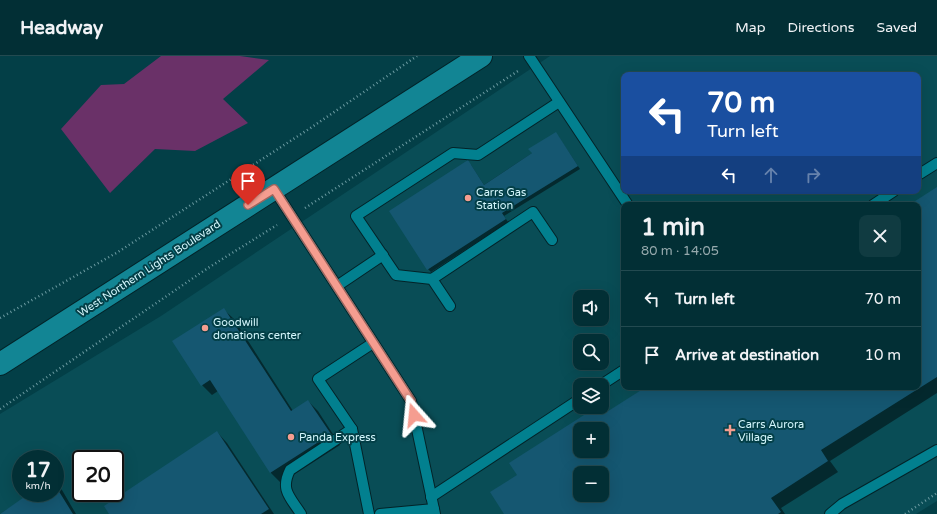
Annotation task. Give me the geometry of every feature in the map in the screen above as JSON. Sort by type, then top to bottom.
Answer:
[{"type":"main road","name":"West Northern Lights Boulevard","points":[[0,364],[481,56]]},
{"type":"lane","points":[[531,59],[626,202]]},
{"type":"lane","points":[[552,240],[533,212],[432,279],[396,275],[356,216],[453,153],[478,155],[560,102]]},
{"type":"lane","points":[[921,173],[937,163]]},
{"type":"lane","points":[[274,189],[411,401],[434,512],[380,514]]},
{"type":"lane","points":[[878,202],[890,194]]},
{"type":"lane","points":[[337,286],[383,255]]},
{"type":"lane","points":[[432,279],[450,306]]},
{"type":"lane","points":[[368,514],[352,429],[318,379],[373,343]]},
{"type":"lane","points":[[609,380],[621,372]]},
{"type":"lane","points":[[431,497],[573,404]]},
{"type":"lane","points":[[300,514],[286,491],[284,481],[290,470],[352,429]]},
{"type":"lane","points":[[830,514],[842,504],[937,450]]},
{"type":"path","points":[[0,318],[118,252],[312,127],[417,56]]},
{"type":"path","points":[[0,410],[208,268],[292,216],[531,59]]},
{"type":"path","points":[[904,514],[937,493]]},
{"type":"shaded area","points":[[161,56],[240,56],[269,60],[223,99],[248,123],[195,151],[155,149],[110,193],[61,129],[101,85],[124,84]]},
{"type":"shaded area","points":[[550,56],[937,56],[937,501],[916,514],[0,514],[0,414],[161,316]]},
{"type":"building","name":"Carrs Gas Station","points":[[556,132],[578,166],[502,213],[506,219],[427,270],[389,211],[468,160],[484,185],[532,153],[528,149]]},
{"type":"building","points":[[937,187],[937,377],[921,387],[921,202],[914,202]]},
{"type":"building","points":[[224,308],[291,411],[308,400],[331,434],[270,473],[210,380],[201,386],[172,341]]},
{"type":"building","points":[[641,390],[916,390],[821,450],[828,461],[771,498],[781,512],[778,514],[504,514],[490,492],[517,475],[509,463],[573,422],[573,458],[609,458],[609,422],[573,422],[586,414],[609,414],[609,411]]},
{"type":"building","points":[[217,431],[269,509],[261,514],[109,514],[104,506],[110,502],[124,502],[124,493]]},
{"type":"building","points":[[64,500],[73,514],[0,514],[17,502],[64,502]]},
{"type":"place","name":"Carrs Gas Station","points":[[468,198]]},
{"type":"place","name":"Goodwill donations center","points":[[205,328]]},
{"type":"place","name":"Carrs Aurora Village","points":[[730,430]]},
{"type":"place","name":"Panda Express","points":[[291,437]]},
{"type":"route","points":[[248,205],[274,189],[411,401],[414,415]]}]
